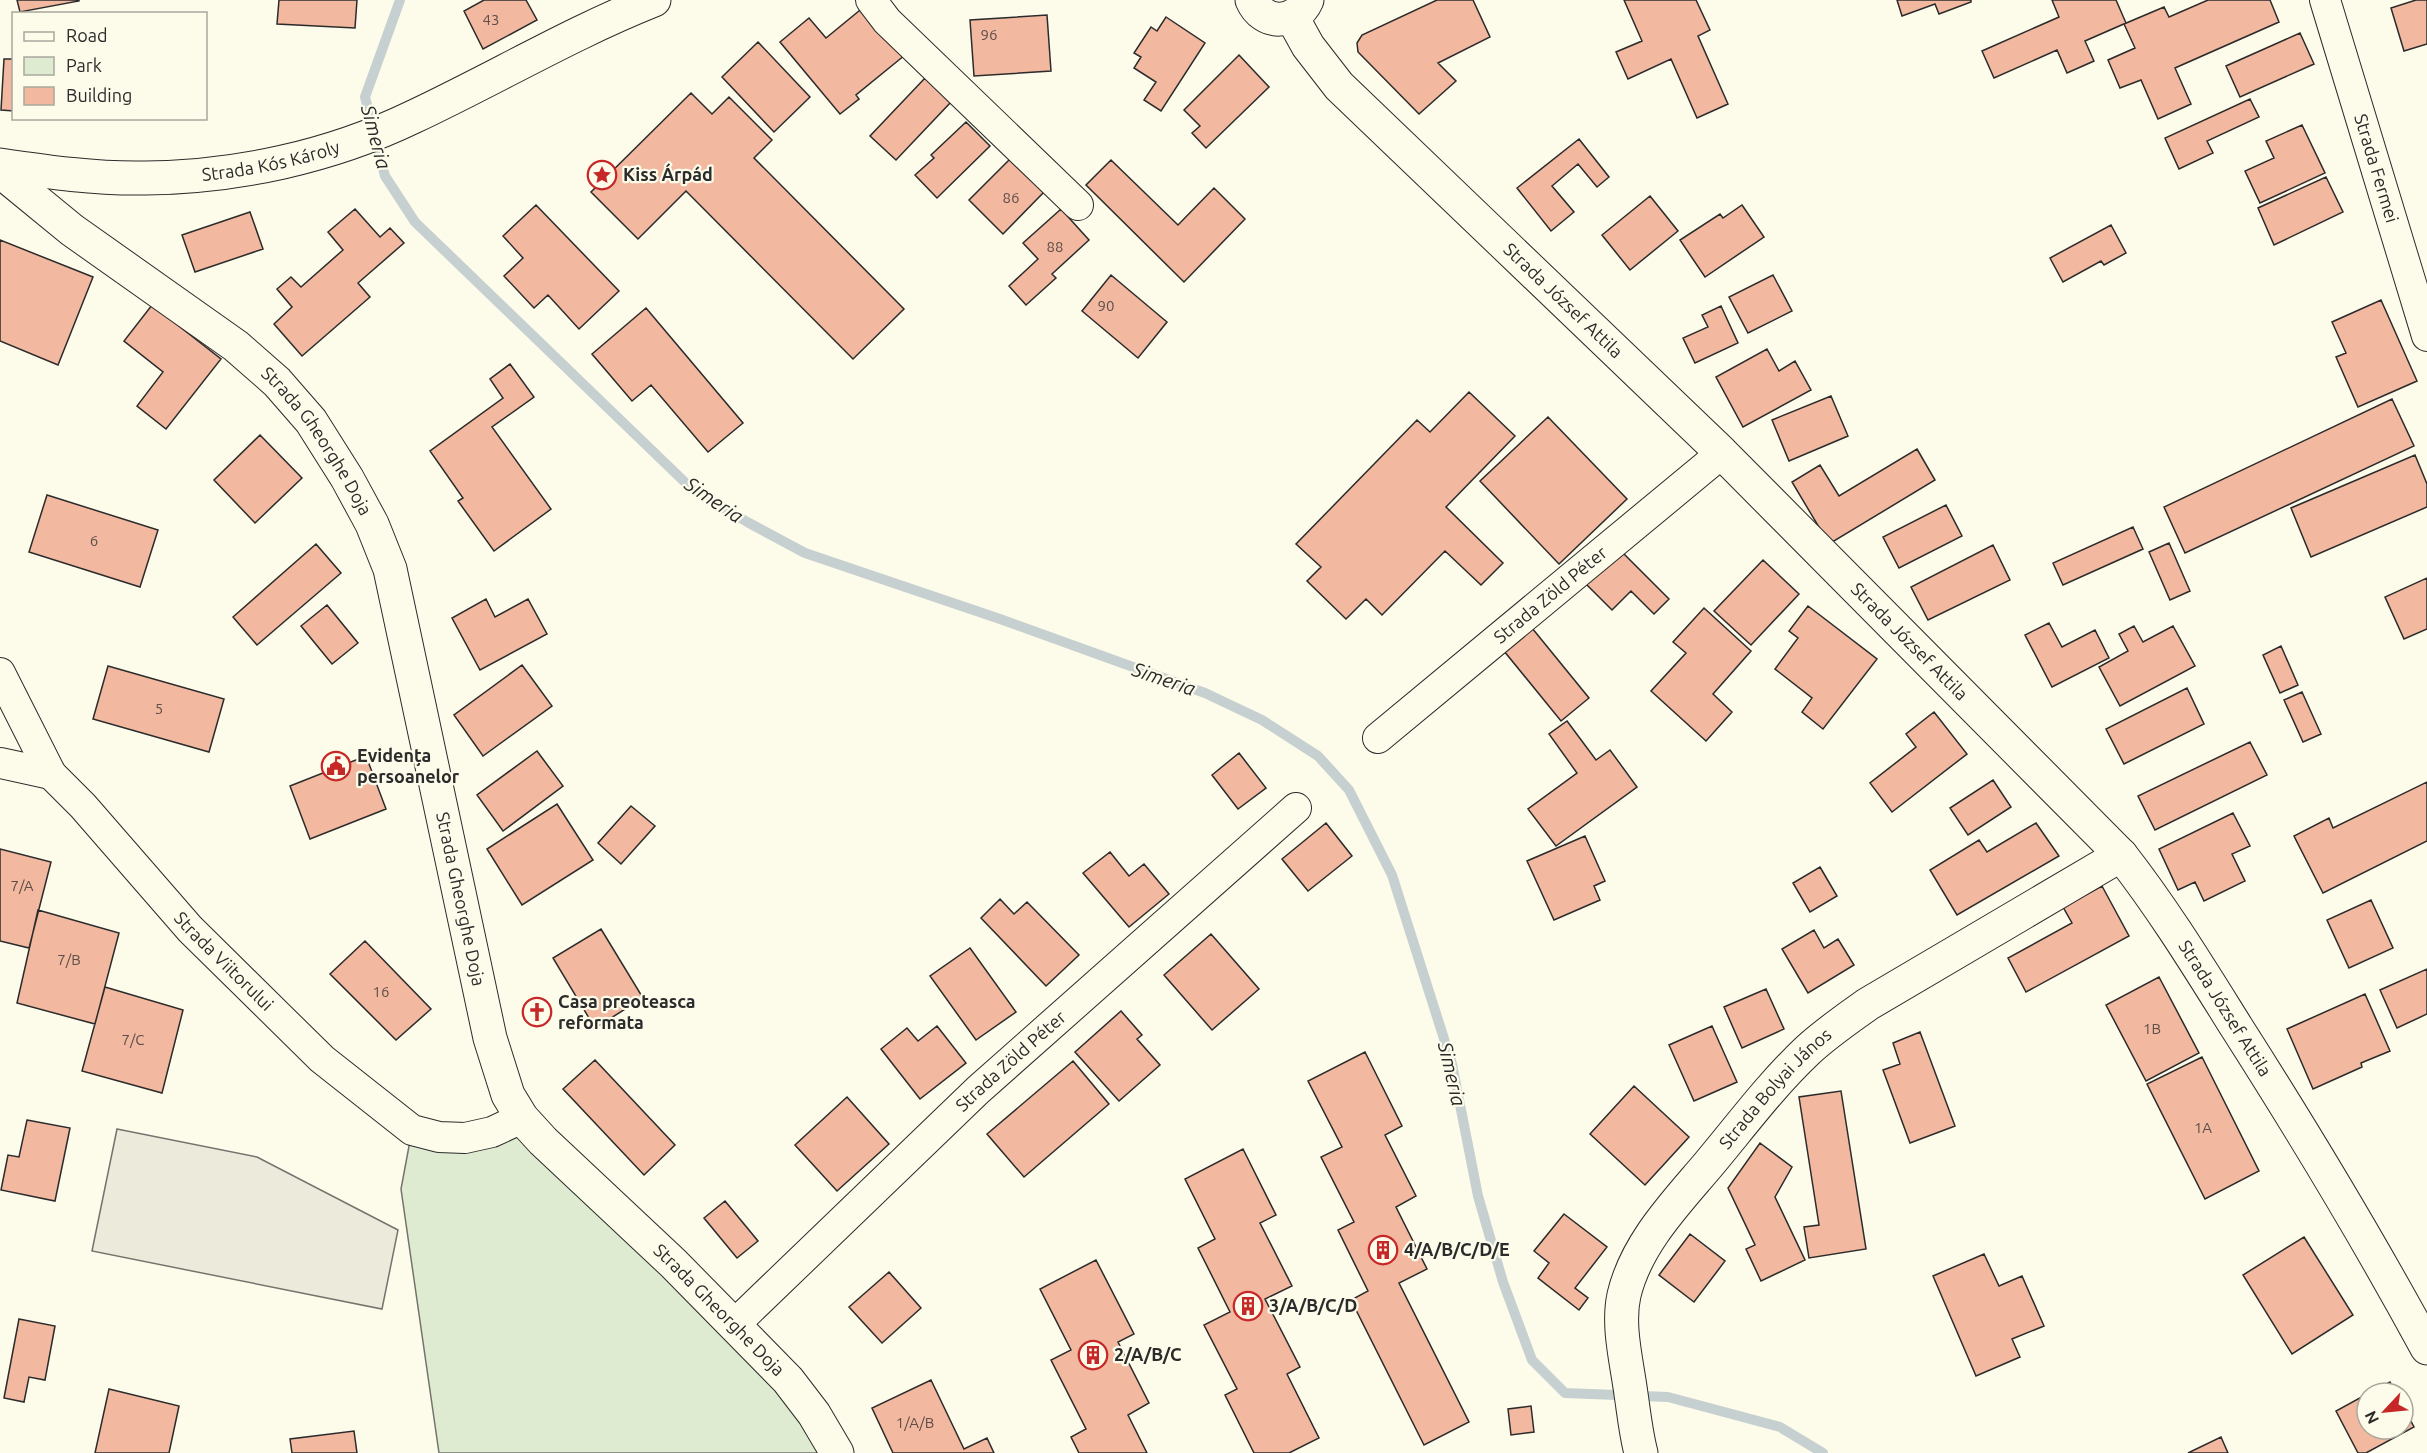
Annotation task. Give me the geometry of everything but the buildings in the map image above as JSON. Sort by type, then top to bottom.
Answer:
[{"type":"main road","name":"Strada Kós Károly","points":[[0,165],[73,175],[143,178],[197,176],[293,160],[349,143],[412,118],[563,40],[654,0]]},
{"type":"main road","points":[[1252,0],[1260,13],[1276,20],[1300,9]]},
{"type":"main road","name":"Strada József Attila","points":[[1300,9],[1308,46],[1339,86],[1722,453],[2121,855],[2165,915],[2275,1088],[2379,1260],[2427,1348]]},
{"type":"main road","name":"Strada Gheorghe Doja","points":[[0,171],[72,230],[236,346],[277,382],[311,421],[372,524],[390,569],[490,1038],[508,1095],[522,1118],[735,1324],[788,1380],[814,1414],[837,1453]]},
{"type":"main road","name":"Strada Bolyai János","points":[[1640,1448],[1622,1322],[1624,1296],[1632,1270],[1643,1249],[1667,1215],[1775,1084],[1807,1051],[1868,1004],[2121,855]]},
{"type":"street","points":[[871,0],[887,21],[1078,205]]},
{"type":"street","name":"Strada Fermei","points":[[2325,0],[2427,336]]},
{"type":"street","name":"Strada Zöld Péter","points":[[1378,738],[1722,453]]},
{"type":"street","name":"Strada Viitorului","points":[[0,672],[51,774],[223,963],[322,1059],[412,1130],[440,1137],[465,1138],[492,1132],[522,1118]]},
{"type":"street","points":[[0,763],[51,774]]},
{"type":"street","name":"Strada Zöld Péter","points":[[735,1324],[978,1090],[1296,808]]},
{"type":"green space","points":[[522,1118],[837,1453],[439,1453],[401,1189],[412,1130]]},
{"type":"shaded area","points":[[117,1129],[257,1157],[398,1230],[382,1309],[92,1251]]},
{"type":"waterway","name":"Simeria","points":[[400,0],[365,97],[385,176],[415,222],[693,490],[805,553],[1000,619],[1205,693],[1262,720],[1318,756],[1349,790],[1392,875],[1452,1064],[1478,1196],[1503,1282],[1532,1360],[1565,1393],[1668,1397],[1780,1427],[1823,1453]]},
{"type":"place","name":"Kiss Árpád","points":[[602,175]]},
{"type":"place","name":"Evidența persoanelor","points":[[336,766]]},
{"type":"place","name":"Casa preoteasca reformata","points":[[537,1012]]},
{"type":"place","name":"4/A/B/C/D/E","points":[[1383,1250]]},
{"type":"place","name":"3/A/B/C/D","points":[[1248,1306]]},
{"type":"place","name":"2/A/B/C","points":[[1093,1355]]}]
